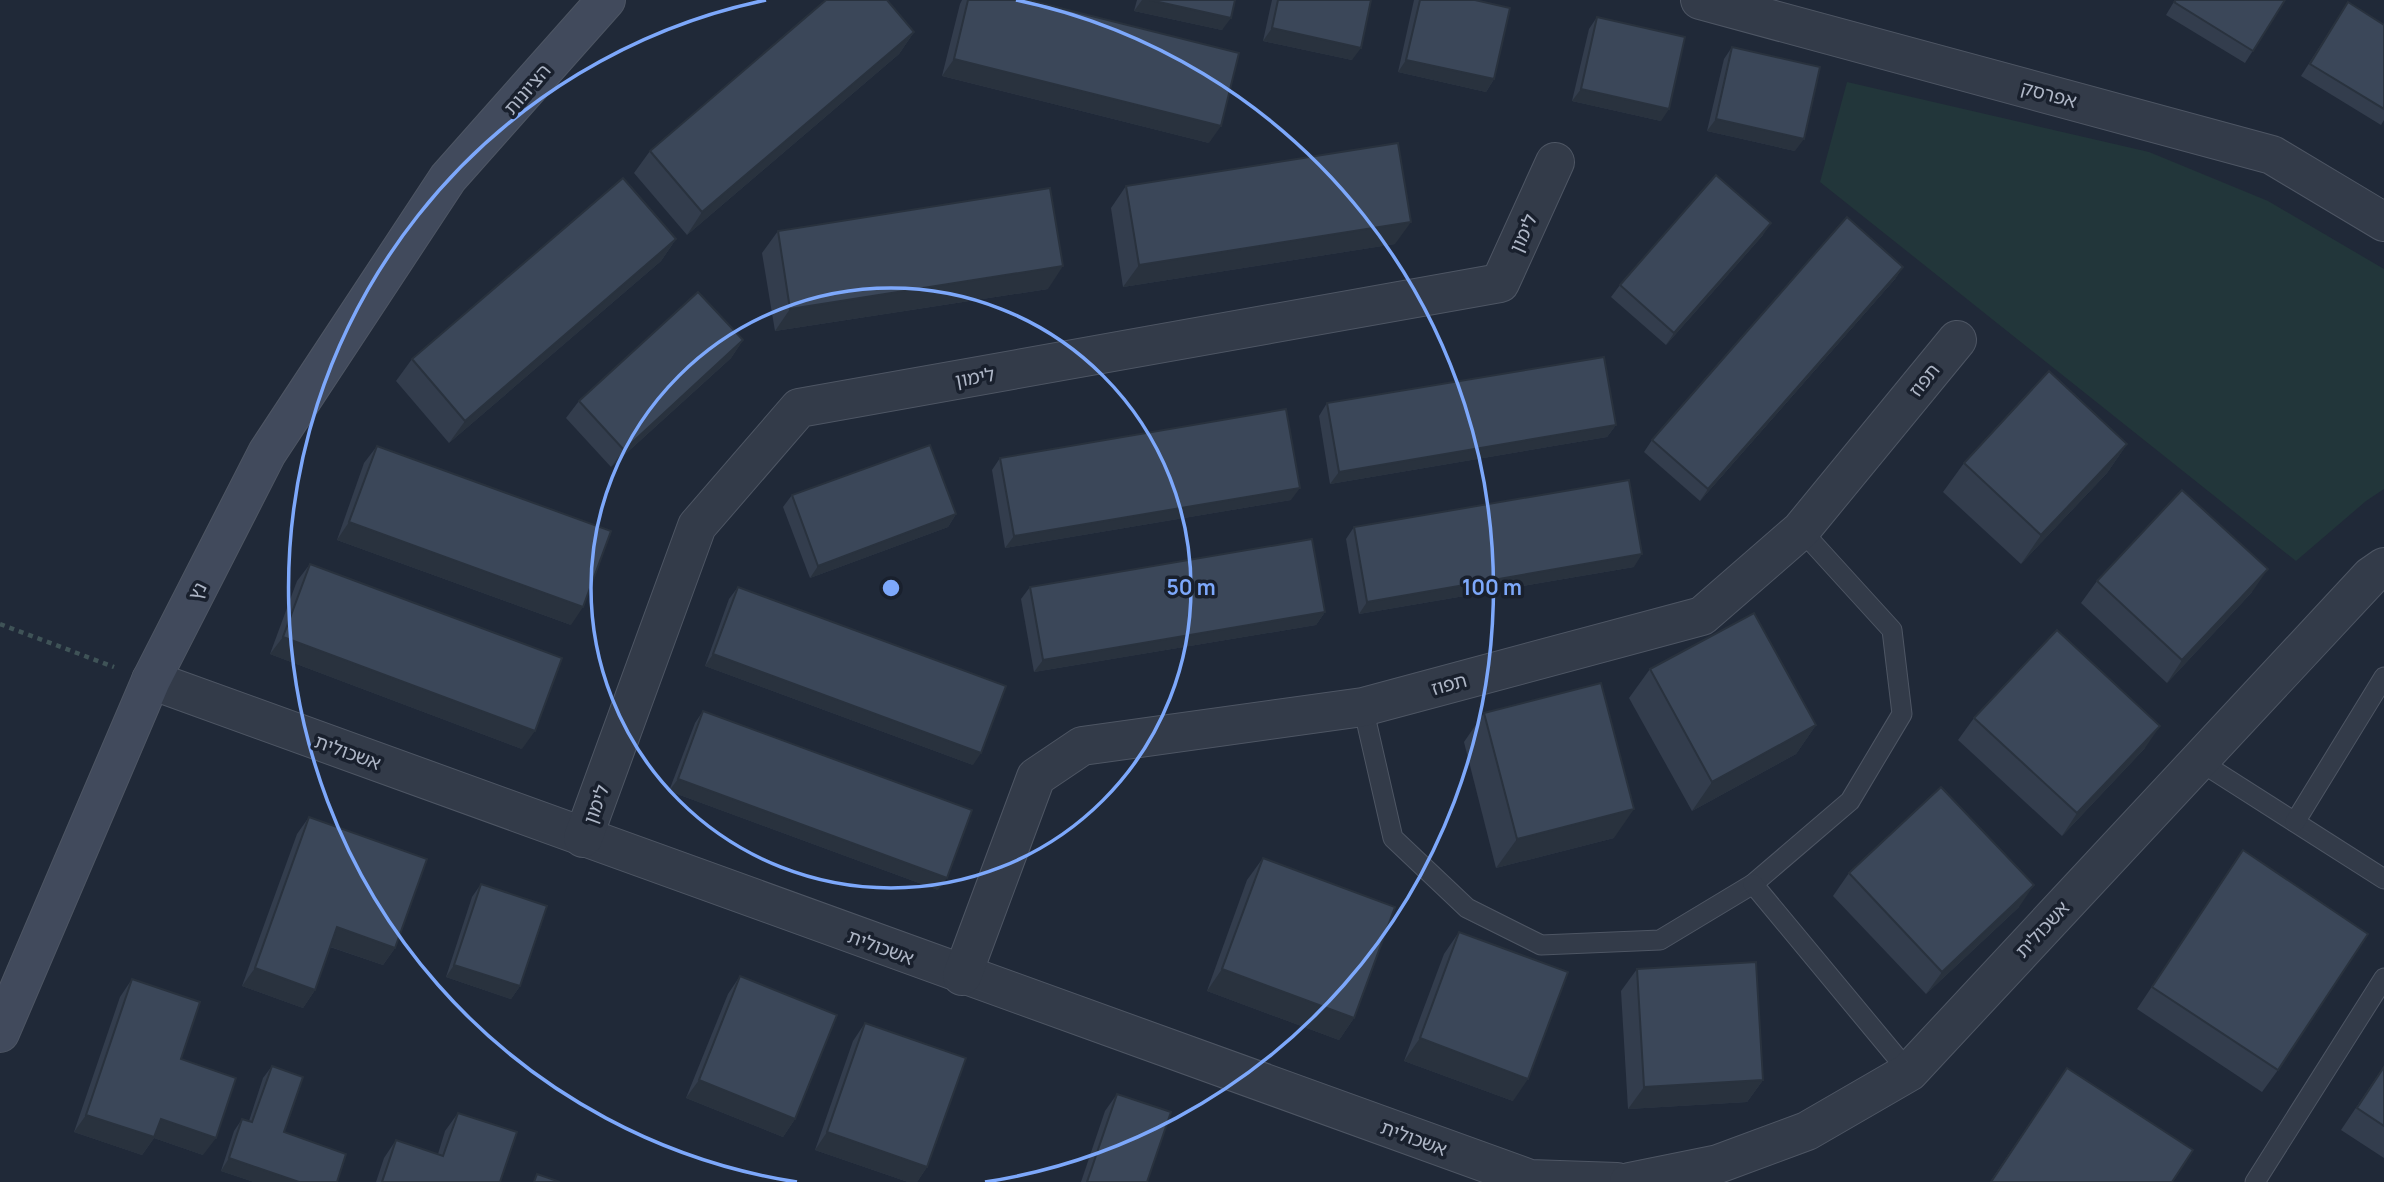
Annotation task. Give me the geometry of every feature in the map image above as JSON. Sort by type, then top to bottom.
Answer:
[{"type":"street","name":"הציונות","points":[[448,178],[606,0]]},
{"type":"street","name":"אפרסק","points":[[1700,0],[2272,155],[2384,222]]},
{"type":"street","name":"לימון","points":[[583,838],[697,526],[799,408],[1500,283],[1555,162]]},
{"type":"street","name":"נץ","points":[[0,1034],[151,680],[267,453],[448,178]]},
{"type":"street","name":"תפוז","points":[[962,976],[1036,777],[1082,746],[1363,708],[1702,616],[1801,530],[1957,340]]},
{"type":"street","name":"אשכולית","points":[[1629,1182],[1685,1177],[1807,1131],[1909,1072],[2371,576],[2384,566]]},
{"type":"street","name":"אשכולית","points":[[151,680],[1530,1180],[1617,1182]]},
{"type":"lane","points":[[1363,708],[1393,838],[1467,908],[1541,945],[1660,940],[1753,884],[1850,801],[1902,714],[1892,630],[1801,530]]},
{"type":"lane","points":[[2295,822],[2384,677]]},
{"type":"lane","points":[[2199,761],[2384,878]]},
{"type":"lane","points":[[1753,884],[1909,1072]]},
{"type":"lane","points":[[2255,1182],[2384,978]]},
{"type":"path","points":[[0,624],[151,680]]},
{"type":"green space","points":[[1847,82],[2149,152],[2268,201],[2384,269],[2384,489],[2366,501],[2296,561],[1820,182]]},
{"type":"building","points":[[826,0],[887,0],[914,32],[702,212],[650,151]]},
{"type":"building","points":[[968,0],[1028,0],[1239,53],[1221,126],[954,59]]},
{"type":"building","points":[[1150,0],[1235,0],[1231,18]]},
{"type":"building","points":[[1278,0],[1371,0],[1361,48],[1272,28]]},
{"type":"building","points":[[1420,0],[1475,0],[1510,8],[1494,79],[1406,60]]},
{"type":"building","points":[[2285,0],[2253,51],[2174,2]]},
{"type":"building","points":[[2348,2],[2384,25],[2384,109],[2310,64]]},
{"type":"building","points":[[1597,17],[1685,37],[1669,109],[1581,89]]},
{"type":"building","points":[[1732,47],[1820,67],[1804,139],[1716,119]]},
{"type":"building","points":[[1398,143],[1411,222],[1139,265],[1126,186]]},
{"type":"building","points":[[1716,175],[1771,223],[1674,333],[1620,285]]},
{"type":"building","points":[[623,178],[676,239],[465,421],[412,359]]},
{"type":"building","points":[[1050,188],[1063,266],[790,309],[778,231]]},
{"type":"building","points":[[1847,217],[1903,267],[1708,489],[1652,440]]},
{"type":"building","points":[[698,292],[743,340],[624,450],[579,401]]},
{"type":"building","points":[[1604,357],[1616,425],[1339,472],[1327,403]]},
{"type":"building","points":[[2049,371],[2127,444],[2041,535],[1964,463]]},
{"type":"building","points":[[1286,409],[1300,488],[1014,536],[1000,458]]},
{"type":"building","points":[[930,445],[956,514],[818,566],[792,495]]},
{"type":"building","points":[[377,446],[611,531],[583,607],[349,522]]},
{"type":"building","points":[[1629,480],[1642,554],[1367,602],[1354,527]]},
{"type":"building","points":[[2182,490],[2268,569],[2182,660],[2097,581]]},
{"type":"building","points":[[1312,539],[1325,612],[1043,660],[1030,587]]},
{"type":"building","points":[[310,564],[562,658],[535,731],[283,637]]},
{"type":"building","points":[[738,587],[1006,686],[981,753],[713,654]]},
{"type":"building","points":[[1754,613],[1816,725],[1712,782],[1650,669]]},
{"type":"building","points":[[2057,630],[2160,726],[2077,813],[1974,718]]},
{"type":"building","points":[[1601,683],[1634,809],[1517,839],[1484,713]]},
{"type":"building","points":[[703,711],[972,810],[947,878],[678,779]]},
{"type":"building","points":[[1941,787],[2034,885],[1942,972],[1849,873]]},
{"type":"building","points":[[309,817],[427,859],[395,948],[337,927],[315,990],[255,968]]},
{"type":"building","points":[[2243,850],[2368,934],[2278,1070],[2152,987]]},
{"type":"building","points":[[1263,858],[1395,907],[1354,1018],[1222,969]]},
{"type":"building","points":[[481,884],[547,906],[520,986],[454,965]]},
{"type":"building","points":[[1459,932],[1568,972],[1528,1079],[1420,1038]]},
{"type":"building","points":[[1756,962],[1763,1080],[1644,1087],[1637,969]]},
{"type":"building","points":[[740,976],[837,1015],[795,1119],[699,1080]]},
{"type":"building","points":[[132,979],[200,1002],[181,1059],[236,1078],[216,1138],[161,1119],[154,1137],[86,1115]]},
{"type":"building","points":[[865,1023],[966,1058],[927,1167],[827,1132]]},
{"type":"building","points":[[272,1066],[303,1077],[284,1132],[346,1154],[337,1182],[299,1182],[229,1158],[242,1119],[252,1122]]},
{"type":"building","points":[[2384,1067],[2384,1126],[2357,1108]]},
{"type":"building","points":[[2067,1068],[2193,1150],[2172,1182],[1991,1182]]},
{"type":"building","points":[[1117,1094],[1171,1112],[1147,1182],[1087,1182]]},
{"type":"building","points":[[458,1113],[517,1132],[500,1182],[382,1182],[396,1140],[443,1156]]},
{"type":"building","points":[[537,1174],[560,1182],[534,1182]]}]
